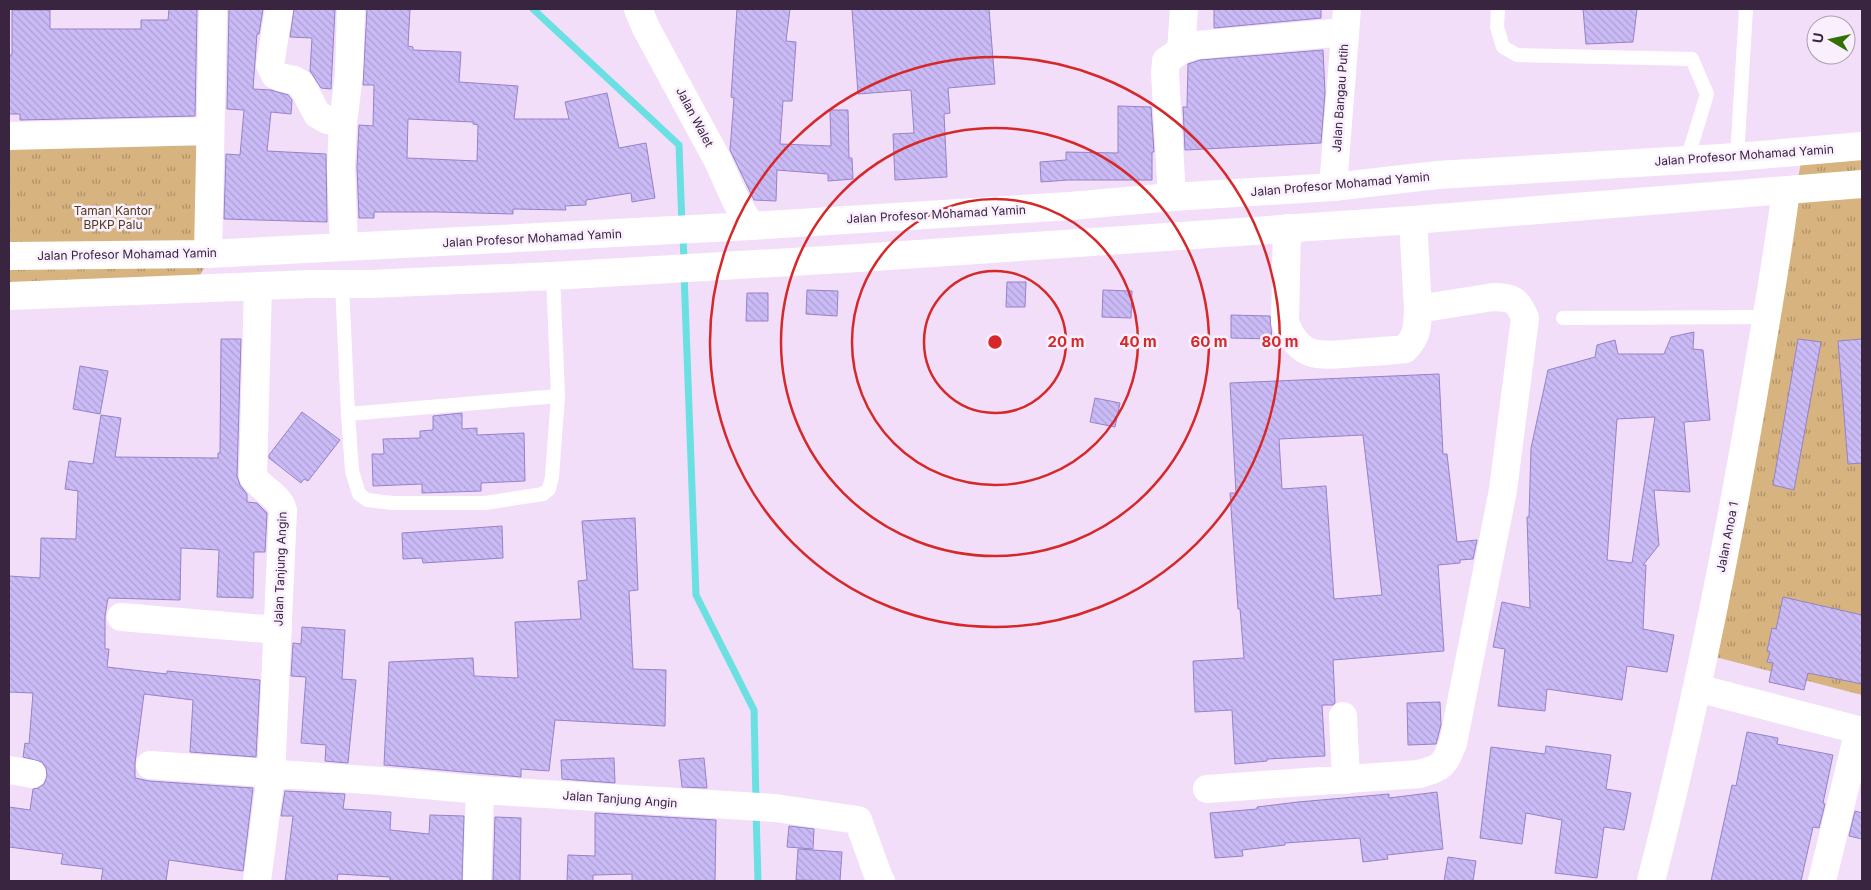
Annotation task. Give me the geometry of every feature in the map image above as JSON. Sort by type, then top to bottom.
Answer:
[{"type":"street","points":[[208,254],[213,9]]},
{"type":"street","points":[[279,9],[270,65],[274,74],[301,84],[317,114],[327,120],[343,123]]},
{"type":"street","points":[[351,9],[349,74],[343,123],[341,176],[357,247],[370,284]]},
{"type":"street","name":"Jalan Walet","points":[[638,9],[646,28],[717,159],[737,203],[741,226]]},
{"type":"street","points":[[1181,50],[1184,9]]},
{"type":"street","points":[[1172,197],[1166,60],[1181,50],[1197,44],[1346,20]]},
{"type":"street","name":"Jalan Bangau Putih","points":[[1334,187],[1346,20]]},
{"type":"street","points":[[9,136],[210,130]]},
{"type":"street","name":"Jalan Profesor Mohamad Yamin","points":[[9,256],[208,254],[661,231],[1070,206],[1172,197],[1334,187],[1437,175],[1737,157],[1862,146]]},
{"type":"street","points":[[9,296],[553,276],[859,258],[1413,220],[1862,184]]},
{"type":"street","name":"Jalan Anoa 1","points":[[1651,881],[1679,772],[1738,486],[1776,270],[1786,190]]},
{"type":"street","points":[[1287,228],[1285,322],[1298,345],[1321,356],[1405,349],[1413,340],[1417,330],[1418,309],[1413,220]]},
{"type":"street","name":"Jalan Tanjung Angin","points":[[257,881],[271,774],[283,510],[282,505],[276,498],[257,483],[253,476],[258,286]]},
{"type":"street","points":[[1207,789],[1419,774],[1436,768],[1445,762],[1453,743],[1503,490],[1525,318],[1515,300],[1504,297],[1493,297],[1418,309]]},
{"type":"street","points":[[121,617],[278,630]]},
{"type":"street","points":[[1697,688],[1861,731],[1822,881]]},
{"type":"street","points":[[1343,716],[1346,780]]},
{"type":"street","name":"Jalan Tanjung Angin","points":[[150,765],[480,790],[775,808],[858,820],[879,877]]},
{"type":"street","points":[[477,881],[480,790]]},
{"type":"lane","points":[[1498,9],[1497,27],[1503,47],[1517,55],[1692,59],[1707,94],[1687,160]]},
{"type":"lane","points":[[1737,157],[1746,9]]},
{"type":"lane","points":[[342,284],[352,471],[359,494],[367,500],[394,503],[485,503],[543,494],[549,489],[552,477],[558,396],[553,276]]},
{"type":"lane","points":[[1563,318],[1767,317]]},
{"type":"lane","points":[[348,414],[558,396]]},
{"type":"green space","name":"Taman Kantor BPKP Palu","points":[[209,140],[218,244],[192,289],[9,286],[9,145]]},
{"type":"green space","points":[[1862,146],[1862,695],[1704,654],[1769,340],[1803,151]]},
{"type":"building","points":[[169,9],[197,9],[195,116],[20,120],[20,114],[9,114],[9,55],[12,55],[12,10],[50,10],[50,29],[141,29],[141,20],[168,20]]},
{"type":"building","points":[[229,9],[263,9],[259,34],[257,34],[253,89],[271,90],[288,95],[292,100],[291,114],[271,112],[267,151],[326,154],[327,222],[224,219],[226,154],[240,155],[244,110],[227,109]]},
{"type":"building","points":[[294,9],[335,9],[331,89],[321,88],[310,71],[312,38],[290,37]]},
{"type":"building","points":[[367,9],[410,9],[408,46],[413,47],[413,50],[461,52],[459,82],[518,86],[514,119],[569,119],[565,102],[607,93],[619,148],[646,143],[655,198],[632,202],[631,193],[586,200],[586,205],[565,206],[566,210],[513,209],[513,214],[374,212],[374,218],[359,218],[357,167],[359,125],[373,126],[374,85],[363,85]],"holes":[[[408,119],[473,122],[473,124],[478,125],[477,161],[407,158]]]},
{"type":"building","points":[[737,9],[790,9],[786,41],[796,42],[792,101],[783,101],[780,144],[831,146],[830,110],[848,110],[849,158],[852,158],[853,179],[828,181],[828,174],[777,170],[776,201],[754,200],[730,150],[734,98],[731,97]]},
{"type":"building","points":[[852,9],[989,9],[995,84],[948,88],[950,113],[944,114],[947,177],[895,180],[893,134],[914,133],[911,90],[858,94]]},
{"type":"building","points":[[1214,9],[1321,9],[1321,18],[1214,28]]},
{"type":"building","points":[[1583,9],[1637,9],[1633,42],[1586,44]]},
{"type":"building","points":[[1323,50],[1325,93],[1321,143],[1185,150],[1183,107],[1187,107],[1188,64],[1200,60]]},
{"type":"building","points":[[1118,106],[1151,107],[1154,152],[1152,152],[1152,180],[1068,180],[1041,182],[1040,162],[1066,160],[1066,152],[1118,153]]},
{"type":"building","points":[[1007,282],[1026,282],[1025,307],[1006,307]]},
{"type":"building","points":[[807,290],[838,291],[837,316],[806,314]]},
{"type":"building","points":[[1103,290],[1132,291],[1131,318],[1102,317]]},
{"type":"building","points":[[747,293],[768,293],[768,321],[746,321]]},
{"type":"building","points":[[1231,315],[1270,316],[1272,339],[1231,338]]},
{"type":"building","points":[[1694,332],[1693,349],[1703,350],[1710,420],[1684,422],[1690,492],[1654,490],[1659,545],[1643,565],[1646,565],[1643,629],[1674,635],[1667,672],[1627,666],[1622,700],[1547,689],[1545,711],[1498,706],[1505,649],[1493,647],[1502,602],[1530,608],[1527,517],[1529,517],[1531,448],[1548,370],[1595,357],[1597,345],[1615,340],[1618,354],[1664,354],[1671,337]],"holes":[[[1655,417],[1632,563],[1607,560],[1617,419]]]},
{"type":"building","points":[[221,339],[241,339],[237,476],[240,485],[247,494],[247,502],[257,503],[267,513],[265,552],[254,552],[253,598],[217,597],[219,550],[181,548],[180,600],[108,598],[105,616],[105,649],[109,649],[107,667],[167,674],[167,671],[260,680],[256,757],[190,752],[193,700],[144,694],[135,763],[135,778],[149,781],[253,788],[243,871],[169,860],[166,881],[101,881],[103,869],[61,864],[63,854],[9,847],[9,807],[30,810],[33,789],[44,784],[47,776],[46,768],[42,762],[23,757],[25,743],[29,744],[33,693],[9,692],[9,576],[40,578],[41,538],[76,539],[78,491],[65,489],[69,461],[93,464],[101,415],[121,418],[115,457],[218,458],[218,453],[220,453]]},
{"type":"building","points":[[1798,339],[1821,342],[1794,490],[1773,485]]},
{"type":"building","points":[[1862,339],[1862,463],[1848,464],[1838,341]]},
{"type":"building","points":[[80,366],[108,371],[100,414],[73,409]]},
{"type":"building","points":[[1439,374],[1443,454],[1447,454],[1457,542],[1477,540],[1473,559],[1460,560],[1460,563],[1438,565],[1444,651],[1333,660],[1335,703],[1333,705],[1322,705],[1325,756],[1267,759],[1267,761],[1235,764],[1232,710],[1195,712],[1193,661],[1244,658],[1240,609],[1238,609],[1230,493],[1236,493],[1230,383]],"holes":[[[1363,435],[1382,595],[1334,599],[1326,486],[1282,489],[1279,439]]]},
{"type":"building","points":[[1095,398],[1120,403],[1115,427],[1090,422]]},
{"type":"building","points":[[302,412],[340,440],[308,481],[304,479],[301,483],[269,458],[269,455]]},
{"type":"building","points":[[462,413],[462,429],[477,428],[477,435],[524,433],[525,481],[481,483],[481,491],[422,493],[422,484],[373,486],[372,454],[384,454],[383,439],[420,438],[420,431],[433,430],[433,416]]},
{"type":"building","points":[[635,518],[638,590],[629,591],[633,669],[666,670],[665,726],[555,720],[549,771],[521,769],[521,777],[384,765],[389,662],[473,658],[474,676],[518,678],[515,622],[581,619],[578,581],[587,580],[582,521]]},
{"type":"building","points":[[502,526],[503,558],[423,563],[422,558],[403,559],[402,533]]},
{"type":"building","points":[[1783,597],[1862,615],[1862,684],[1808,673],[1804,690],[1769,682],[1773,663],[1767,662],[1770,652],[1767,651],[1772,628],[1776,629]]},
{"type":"building","points":[[302,627],[345,630],[342,679],[356,680],[348,763],[325,761],[326,745],[301,743],[306,677],[291,676],[293,643],[301,644]]},
{"type":"building","points":[[1440,702],[1441,725],[1436,744],[1408,745],[1407,703]]},
{"type":"building","points":[[1747,732],[1778,738],[1777,744],[1833,755],[1819,828],[1813,827],[1801,881],[1711,881],[1732,785],[1736,786]]},
{"type":"building","points":[[1546,746],[1611,755],[1606,789],[1631,793],[1624,830],[1604,827],[1597,878],[1555,873],[1562,820],[1526,813],[1522,844],[1480,838],[1491,747],[1545,754]]},
{"type":"building","points":[[614,758],[615,783],[562,779],[561,760]]},
{"type":"building","points":[[704,758],[707,788],[682,787],[679,760]]},
{"type":"building","points":[[285,791],[345,794],[343,809],[391,812],[390,830],[429,834],[430,815],[464,816],[462,881],[390,881],[390,877],[338,874],[337,881],[285,881],[293,816],[281,816]]},
{"type":"building","points":[[1437,792],[1443,849],[1387,855],[1388,859],[1363,862],[1360,838],[1285,843],[1285,845],[1242,850],[1243,856],[1215,858],[1210,813],[1257,809],[1257,807],[1298,802],[1389,794],[1389,798]]},
{"type":"building","points":[[1855,811],[1862,813],[1862,839],[1849,836]]},
{"type":"building","points":[[595,813],[716,820],[715,881],[632,881],[632,874],[593,875],[593,881],[567,881],[568,855],[595,856]]},
{"type":"building","points":[[495,817],[521,818],[520,881],[493,881]]},
{"type":"building","points":[[789,826],[814,829],[813,849],[787,847]]},
{"type":"building","points":[[798,849],[842,852],[840,881],[796,880]]},
{"type":"building","points":[[1448,857],[1476,861],[1473,881],[1444,881]]},
{"type":"waterway","points":[[533,9],[679,145],[682,225]]},
{"type":"waterway","points":[[683,235],[684,262]]},
{"type":"waterway","points":[[684,273],[696,595],[754,710],[756,801]]},
{"type":"waterway","points":[[756,811],[758,881]]}]
